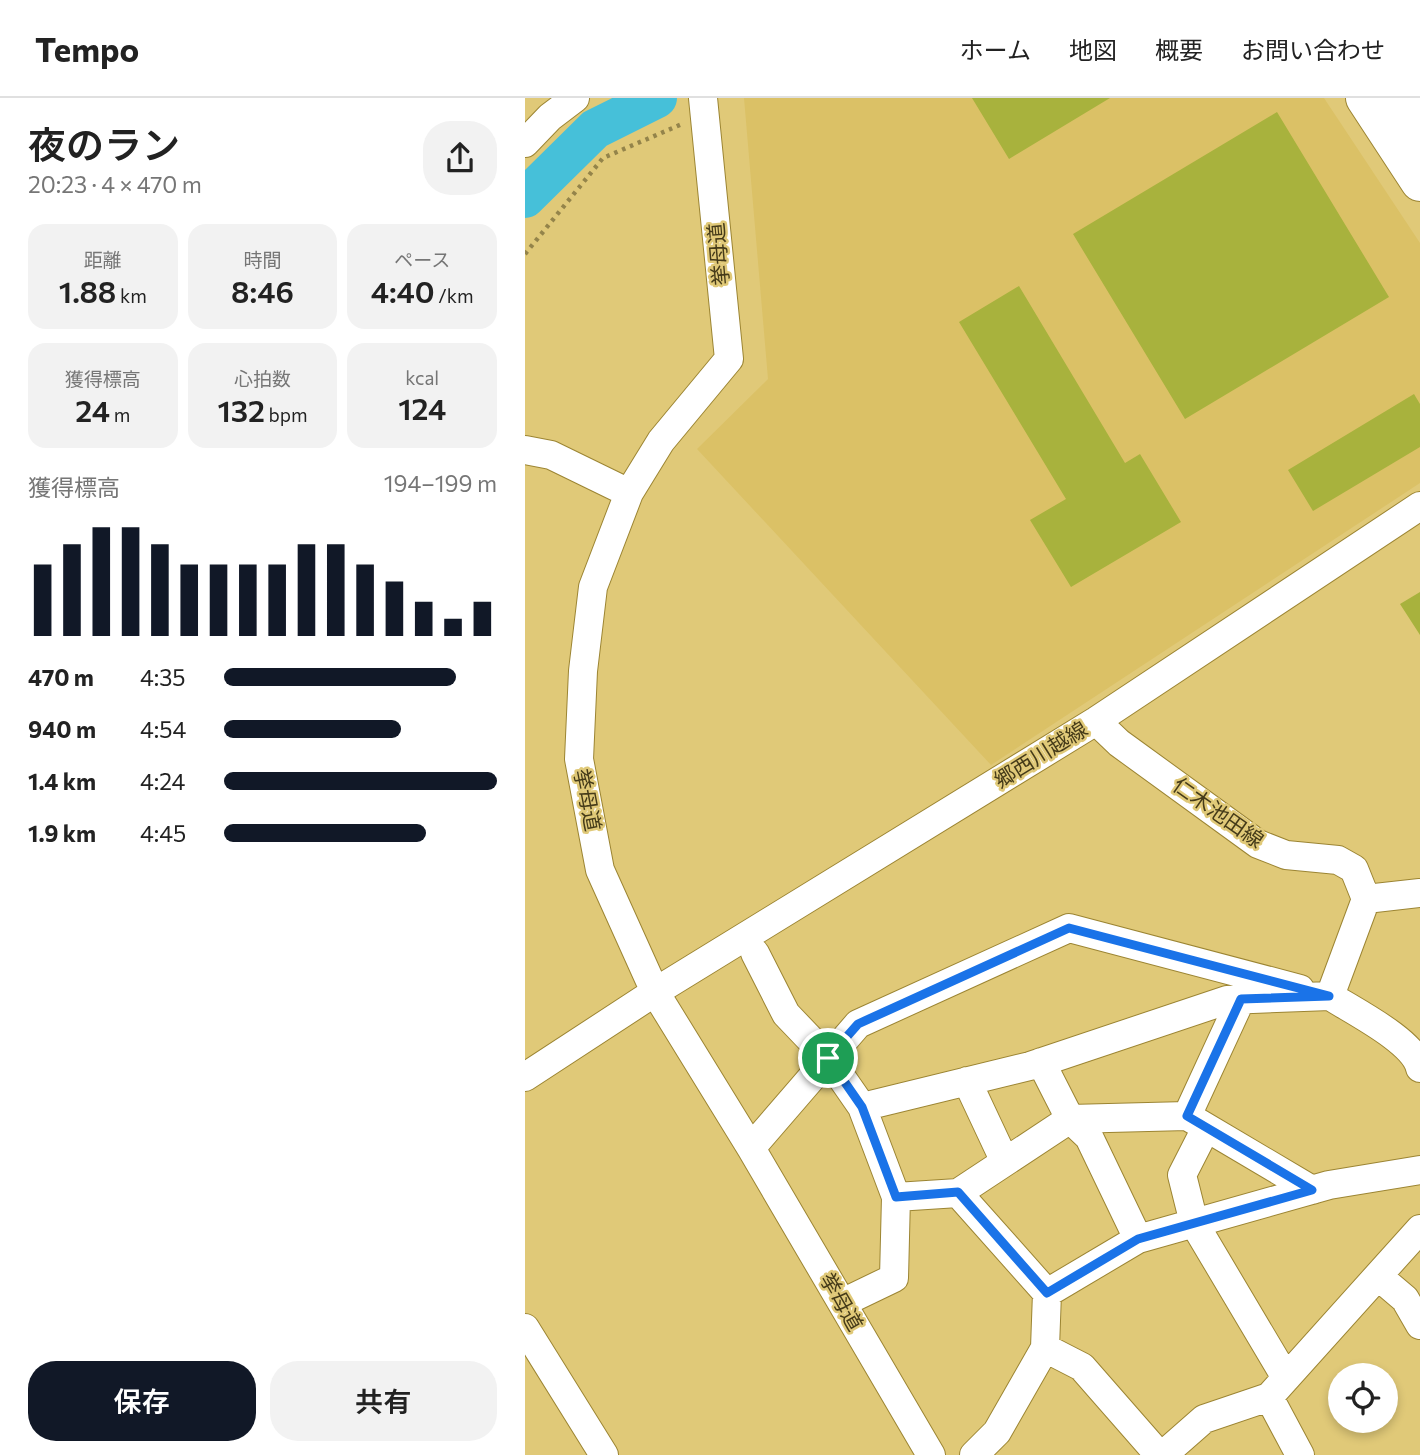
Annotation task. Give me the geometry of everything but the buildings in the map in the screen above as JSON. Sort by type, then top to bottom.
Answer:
[{"type":"highway","points":[[1365,98],[1420,182]]},
{"type":"highway","points":[[1399,98],[1420,131]]},
{"type":"street","points":[[525,143],[550,117],[575,98]]},
{"type":"street","name":"挙母道","points":[[704,106],[729,359],[661,441],[629,493],[593,587],[583,671],[579,759],[600,870],[655,992],[751,1148],[931,1455]]},
{"type":"street","points":[[525,450],[551,455],[629,493]]},
{"type":"street","name":"郷西川越線","points":[[525,1077],[655,992],[1096,721],[1420,506]]},
{"type":"street","name":"仁木池田線","points":[[1096,721],[1119,743],[1258,844],[1286,855],[1338,860],[1354,869],[1366,899]]},
{"type":"street","points":[[1329,996],[1366,899],[1420,893]]},
{"type":"street","points":[[751,1148],[858,1024],[1069,928],[1329,996],[1399,1041],[1418,1060],[1420,1068]]},
{"type":"street","points":[[755,953],[786,1014],[828,1058],[862,1107],[896,1197],[894,1278],[842,1303]]},
{"type":"street","points":[[862,1107],[1041,1062],[1227,1000],[1329,996]]},
{"type":"street","points":[[1241,999],[1196,1122],[1182,1175],[1194,1223],[1278,1387],[1289,1449]]},
{"type":"street","points":[[1041,1062],[1070,1119],[1089,1137],[1138,1239]]},
{"type":"street","points":[[967,1081],[1005,1162]]},
{"type":"street","points":[[896,1197],[958,1192],[1070,1119],[1196,1122],[1312,1190]]},
{"type":"street","points":[[1047,1293],[1138,1239],[1312,1190],[1420,1170]]},
{"type":"street","points":[[958,1192],[1047,1293],[1045,1348],[997,1433],[974,1455]]},
{"type":"street","points":[[1045,1348],[1082,1367],[1161,1455],[1205,1419],[1278,1387],[1420,1229]]},
{"type":"street","points":[[1378,1276],[1405,1299],[1420,1325]]},
{"type":"street","points":[[525,1328],[604,1455]]},
{"type":"path","points":[[525,254],[603,158],[704,106]]},
{"type":"shaded area","points":[[744,98],[1324,98],[1420,243],[1420,483],[991,765],[697,449],[768,379]]},
{"type":"waterway","points":[[525,198],[595,129],[657,98]]},
{"type":"route","points":[[1069,928],[1329,996],[1241,999],[1187,1116],[1312,1190],[1138,1239],[1047,1293],[958,1192],[896,1197],[862,1107],[828,1058],[858,1024],[1069,928]]}]
